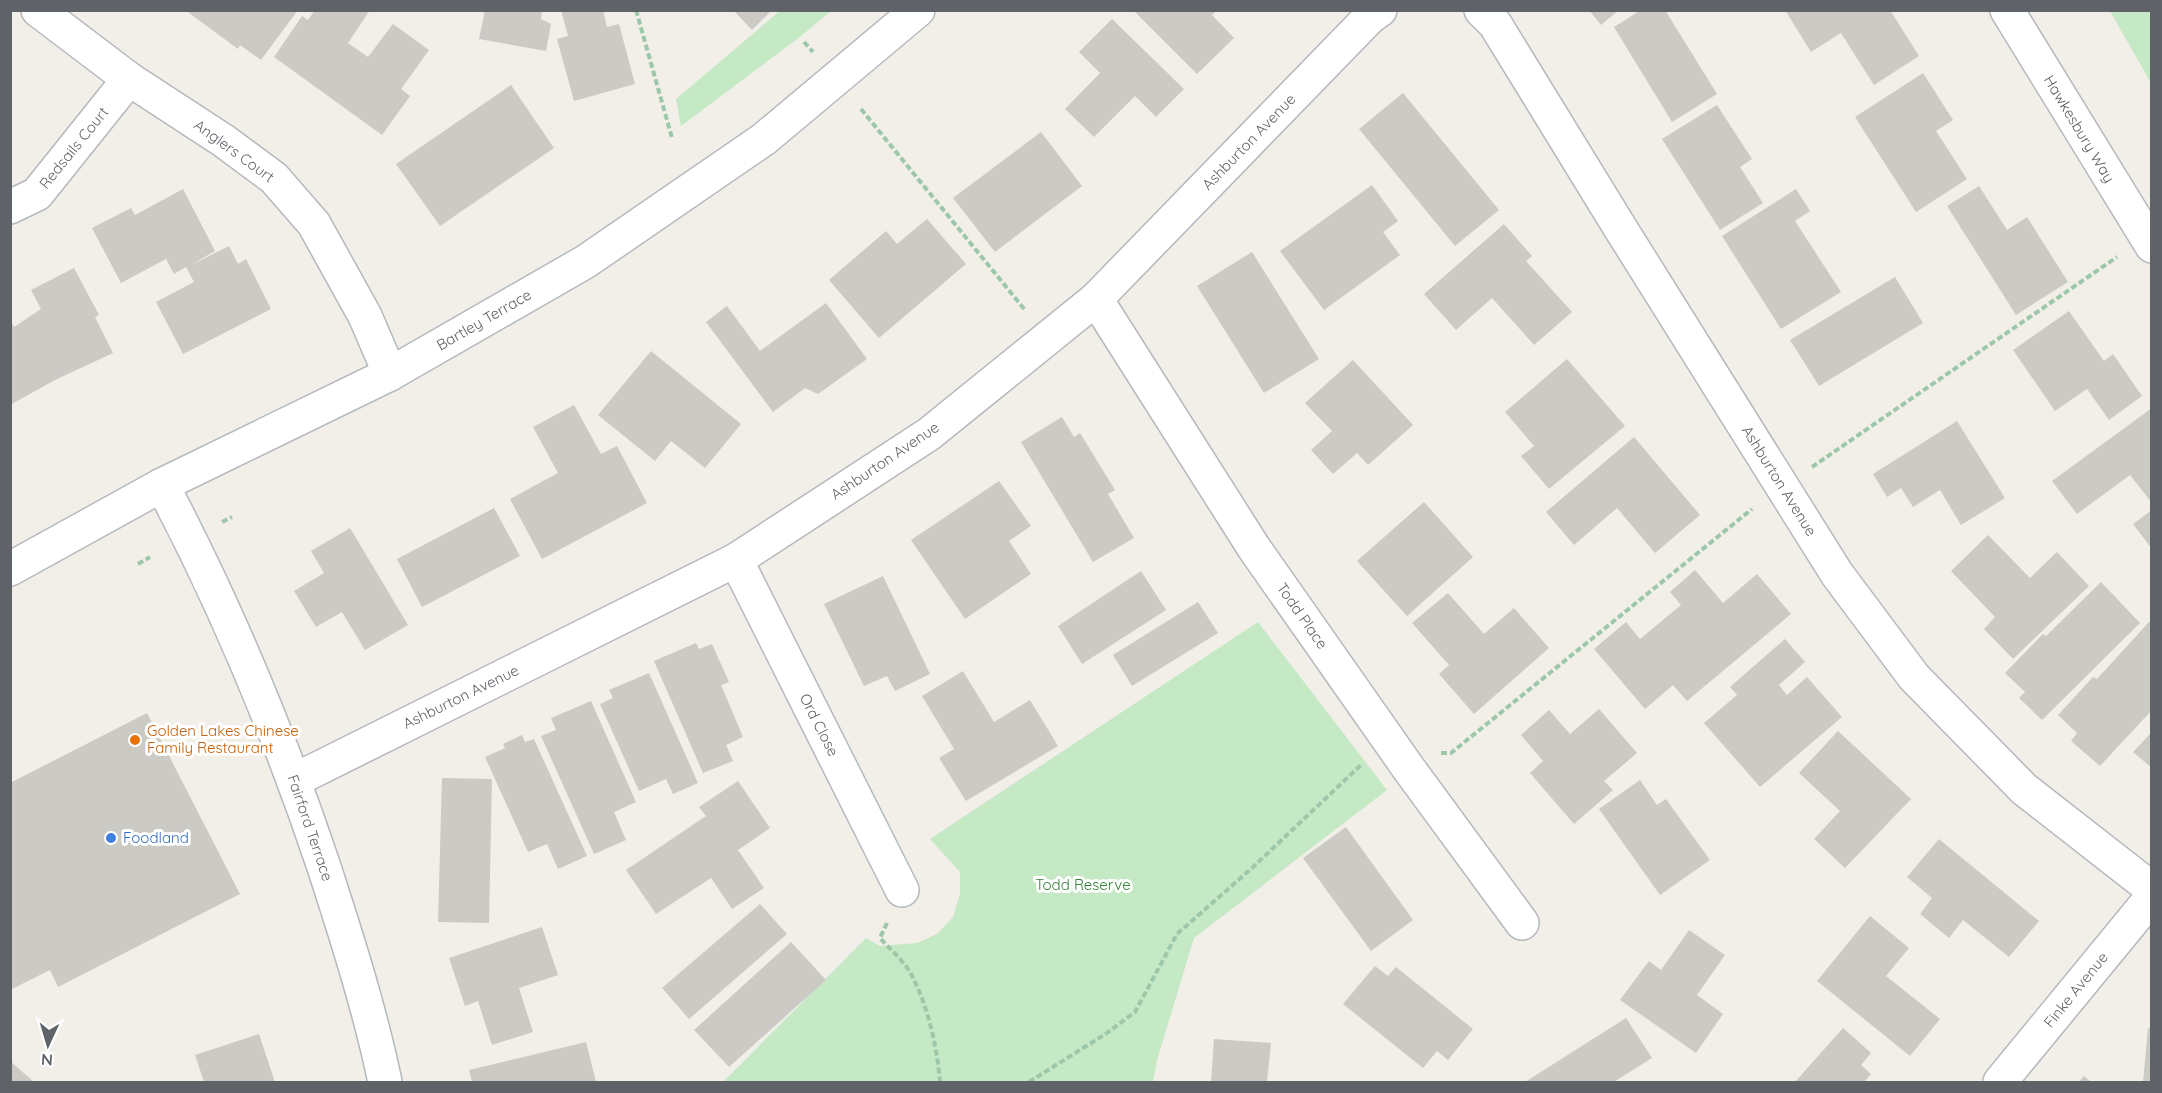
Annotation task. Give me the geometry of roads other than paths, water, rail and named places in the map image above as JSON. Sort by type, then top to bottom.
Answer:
[{"type":"street","name":"Anglers Court","points":[[38,10],[129,79],[224,141],[274,177],[314,224],[365,316],[390,374]]},
{"type":"street","name":"Bartley Terrace","points":[[10,569],[162,486],[390,374],[585,262],[764,139],[918,10]]},
{"type":"street","name":"Ashburton Avenue","points":[[295,780],[736,560],[930,434],[1096,299],[1370,17],[1380,10]]},
{"type":"street","name":"Ashburton Avenue","points":[[1481,10],[1495,24],[1837,574],[1914,677],[2024,789],[2151,889]]},
{"type":"street","name":"Hawkesbury Way","points":[[2007,10],[2148,242]]},
{"type":"street","name":"Redsails Court","points":[[10,207],[37,194],[129,79]]},
{"type":"street","name":"Todd Place","points":[[1096,299],[1254,548],[1408,770],[1522,923]]},
{"type":"street","name":"Fairford Terrace","points":[[162,486],[190,538],[242,651],[295,780],[348,940],[385,1083]]},
{"type":"street","name":"Ord Close","points":[[736,560],[902,890]]},
{"type":"street","name":"Finke Avenue","points":[[2000,1083],[2151,897]]},
{"type":"place","name":"Golden Lakes Chinese Family Restaurant","points":[[135,740]]},
{"type":"place","name":"Foodland","points":[[111,838]]},
{"type":"park label","name":"Todd Reserve","points":[[1083,885]]}]
